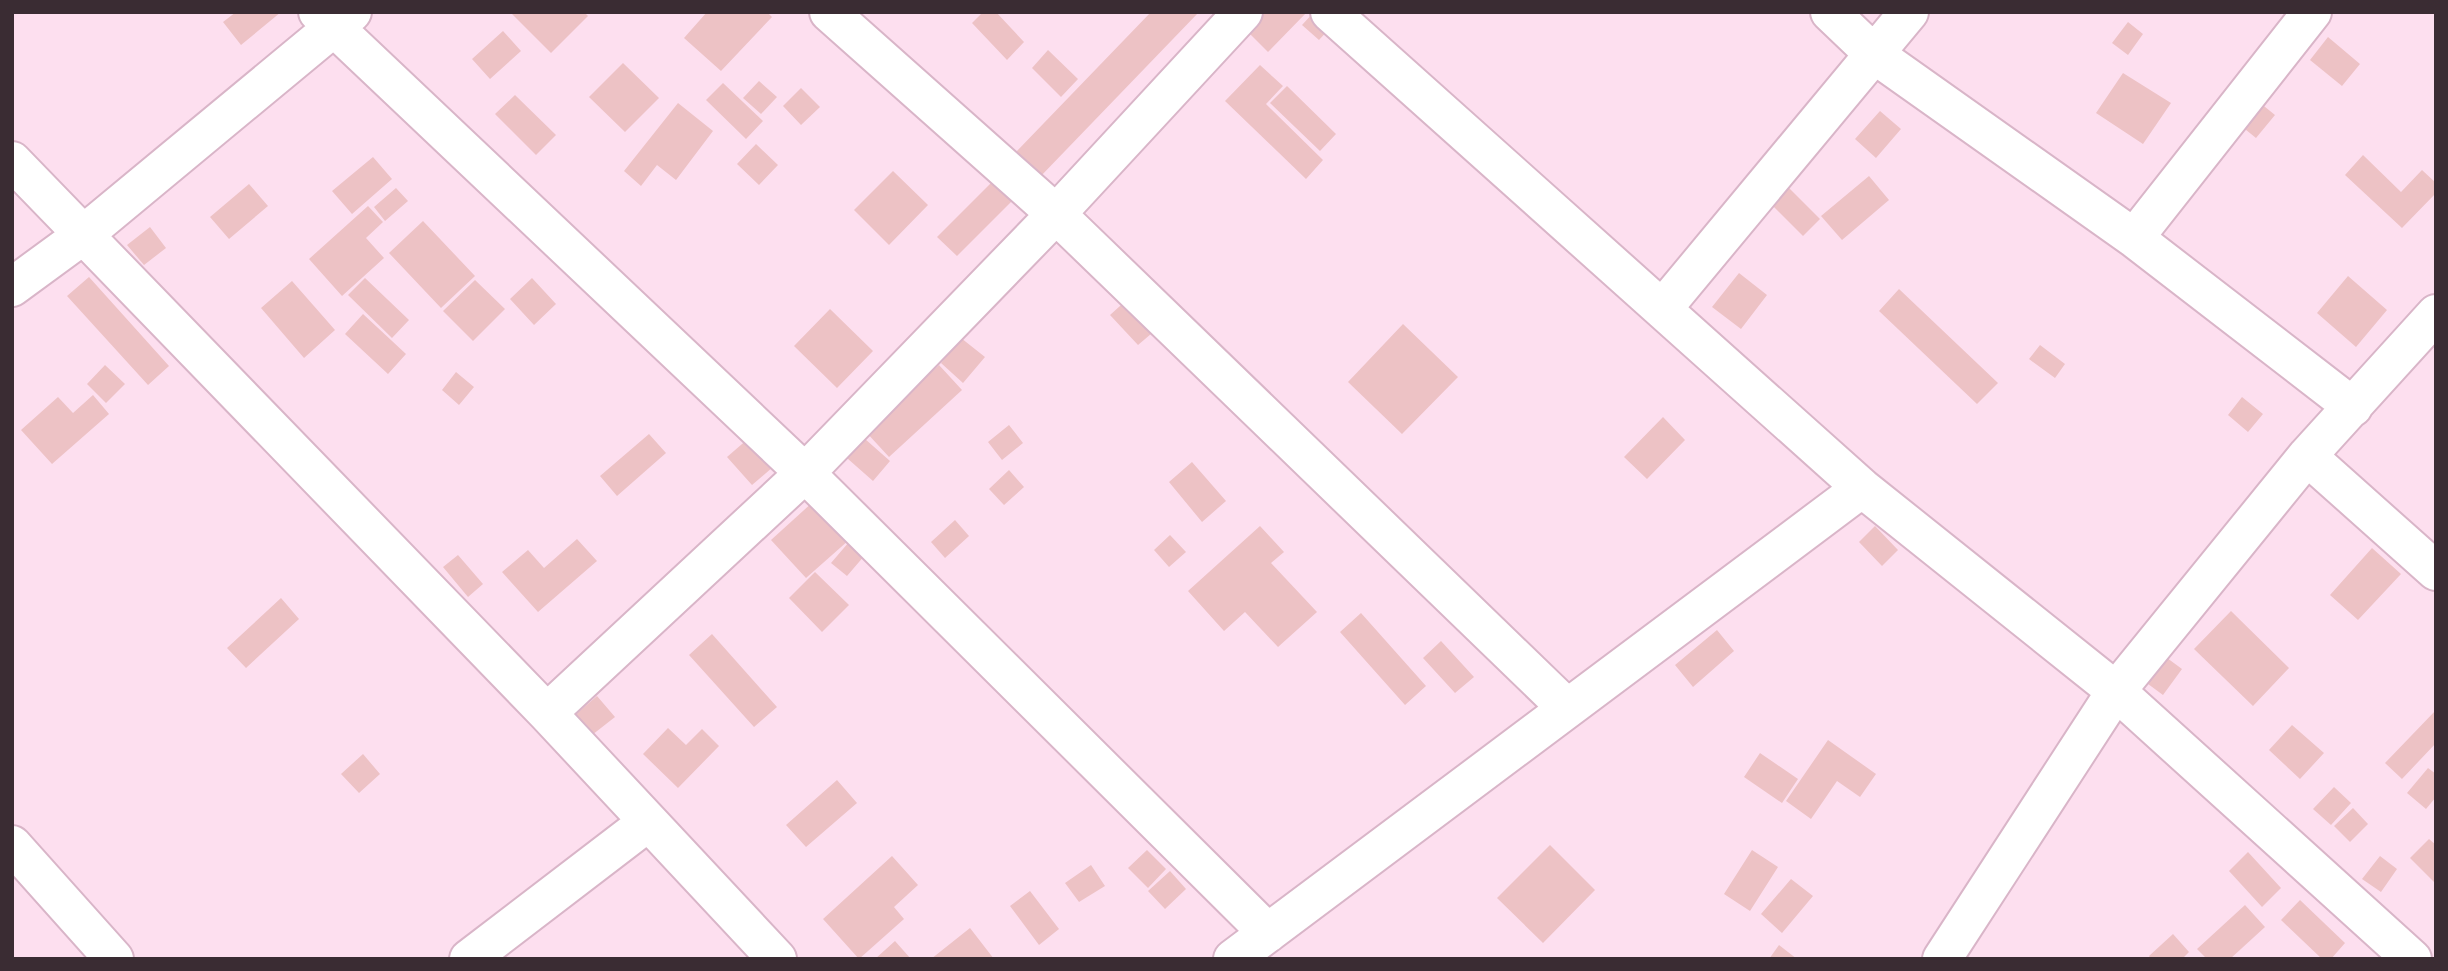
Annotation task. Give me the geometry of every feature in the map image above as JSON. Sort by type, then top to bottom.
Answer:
[{"type":"street","points":[[829,12],[1056,214],[1567,708]]},
{"type":"street","points":[[547,713],[806,473],[1056,214],[1243,12]]},
{"type":"street","points":[[1330,12],[1863,488],[2116,691],[2405,957]]},
{"type":"street","points":[[1830,12],[1874,54],[2134,238],[2353,407]]},
{"type":"street","points":[[1663,308],[1909,12]]},
{"type":"street","points":[[2134,238],[2312,12]]},
{"type":"street","points":[[12,287],[83,235],[334,17],[806,473],[1268,933]]},
{"type":"street","points":[[12,161],[547,713],[777,959]]},
{"type":"street","points":[[1942,959],[2116,691],[2307,456],[2436,314]]},
{"type":"street","points":[[2307,456],[2436,571]]},
{"type":"street","points":[[1233,959],[1863,488]]},
{"type":"street","points":[[469,959],[648,822]]},
{"type":"street","points":[[12,845],[114,959]]},
{"type":"building","points":[[236,12],[281,12],[241,45],[223,22]]},
{"type":"building","points":[[510,12],[584,12],[588,16],[551,53]]},
{"type":"building","points":[[707,12],[767,12],[772,17],[721,71],[684,38]]},
{"type":"building","points":[[983,12],[996,12],[1024,42],[1007,60],[972,23]]},
{"type":"building","points":[[1151,12],[1199,12],[1039,178],[1014,154]]},
{"type":"building","points":[[1254,12],[1307,12],[1268,52],[1241,25]]},
{"type":"building","points":[[1314,12],[1342,15],[1319,40],[1302,25]]},
{"type":"building","points":[[2128,22],[2143,34],[2128,55],[2112,43]]},
{"type":"building","points":[[503,31],[521,51],[490,79],[472,59]]},
{"type":"building","points":[[2328,37],[2360,64],[2342,86],[2310,60]]},
{"type":"building","points":[[1048,50],[1078,79],[1061,97],[1032,68]]},
{"type":"building","points":[[623,63],[659,98],[625,132],[589,97]]},
{"type":"building","points":[[1260,65],[1283,86],[1266,104],[1323,160],[1306,179],[1225,101]]},
{"type":"building","points":[[2123,73],[2171,103],[2143,144],[2096,113]]},
{"type":"building","points":[[759,81],[777,97],[761,114],[743,98]]},
{"type":"building","points":[[723,83],[763,121],[746,139],[706,100]]},
{"type":"building","points":[[1287,86],[1336,134],[1320,151],[1270,103]]},
{"type":"building","points":[[801,88],[820,107],[801,125],[783,106]]},
{"type":"building","points":[[515,95],[556,135],[536,155],[495,114]]},
{"type":"building","points":[[2254,98],[2275,115],[2256,138],[2235,121]]},
{"type":"building","points":[[678,103],[713,131],[676,180],[657,165],[641,186],[624,171]]},
{"type":"building","points":[[1880,111],[1901,129],[1876,158],[1855,139]]},
{"type":"building","points":[[756,144],[778,165],[759,185],[737,164]]},
{"type":"building","points":[[2363,155],[2401,192],[2422,170],[2436,183],[2436,193],[2402,228],[2345,175]]},
{"type":"building","points":[[373,157],[392,179],[352,214],[332,191]]},
{"type":"building","points":[[893,171],[928,205],[889,245],[854,210]]},
{"type":"building","points":[[1869,176],[1889,200],[1842,240],[1821,216]]},
{"type":"building","points":[[994,180],[1013,200],[957,256],[937,237]]},
{"type":"building","points":[[249,184],[268,206],[229,239],[210,217]]},
{"type":"building","points":[[1788,187],[1820,219],[1803,236],[1771,204]]},
{"type":"building","points":[[396,188],[408,201],[385,221],[374,207]]},
{"type":"building","points":[[368,206],[383,222],[366,238],[384,258],[342,296],[309,259]]},
{"type":"building","points":[[423,221],[475,276],[441,308],[389,253]]},
{"type":"building","points":[[150,227],[166,248],[144,265],[127,245]]},
{"type":"building","points":[[1739,273],[1767,295],[1741,329],[1712,307]]},
{"type":"building","points":[[2348,276],[2387,310],[2356,347],[2317,313]]},
{"type":"building","points":[[89,277],[169,366],[148,385],[67,296]]},
{"type":"building","points":[[365,278],[409,320],[392,338],[348,295]]},
{"type":"building","points":[[532,278],[556,304],[534,325],[510,299]]},
{"type":"building","points":[[475,280],[505,309],[473,341],[443,311]]},
{"type":"building","points":[[292,281],[335,330],[304,358],[261,308]]},
{"type":"building","points":[[1899,289],[1998,383],[1977,404],[1879,311]]},
{"type":"building","points":[[1130,297],[1158,328],[1138,345],[1110,315]]},
{"type":"building","points":[[830,309],[873,351],[837,388],[794,346]]},
{"type":"building","points":[[363,314],[406,354],[388,374],[345,334]]},
{"type":"building","points":[[1403,324],[1458,377],[1402,434],[1348,382]]},
{"type":"building","points":[[961,338],[985,357],[963,383],[941,363]]},
{"type":"building","points":[[2040,345],[2065,364],[2055,378],[2029,359]]},
{"type":"building","points":[[105,365],[125,384],[106,403],[87,384]]},
{"type":"building","points":[[939,365],[962,390],[889,457],[866,432]]},
{"type":"building","points":[[456,372],[474,387],[459,405],[442,390]]},
{"type":"building","points":[[93,395],[109,414],[52,464],[21,430],[58,397],[73,413]]},
{"type":"building","points":[[2242,397],[2263,414],[2248,432],[2228,415]]},
{"type":"building","points":[[1663,417],[1685,440],[1647,479],[1624,457]]},
{"type":"building","points":[[764,425],[788,454],[752,485],[727,457]]},
{"type":"building","points":[[1009,425],[1023,443],[1002,460],[988,442]]},
{"type":"building","points":[[856,431],[890,461],[873,481],[839,451]]},
{"type":"building","points":[[649,434],[666,453],[617,496],[600,476]]},
{"type":"building","points":[[1192,462],[1226,501],[1202,522],[1169,482]]},
{"type":"building","points":[[1009,470],[1024,487],[1004,505],[989,489]]},
{"type":"building","points":[[814,501],[849,540],[806,578],[771,540]]},
{"type":"building","points":[[955,520],[969,536],[945,558],[931,542]]},
{"type":"building","points":[[1260,526],[1284,552],[1271,563],[1317,612],[1278,647],[1245,612],[1224,631],[1188,591]]},
{"type":"building","points":[[1875,526],[1898,550],[1882,566],[1859,542]]},
{"type":"building","points":[[1170,535],[1186,552],[1169,567],[1154,550]]},
{"type":"building","points":[[577,539],[597,561],[538,612],[502,572],[528,550],[544,568]]},
{"type":"building","points":[[849,542],[865,555],[847,576],[831,563]]},
{"type":"building","points":[[2372,548],[2401,574],[2358,620],[2330,595]]},
{"type":"building","points":[[458,555],[483,584],[468,597],[443,567]]},
{"type":"building","points":[[815,572],[849,605],[822,632],[789,598]]},
{"type":"building","points":[[281,598],[299,619],[246,668],[227,648]]},
{"type":"building","points":[[2231,611],[2289,668],[2253,706],[2194,649]]},
{"type":"building","points":[[1361,613],[1426,686],[1405,705],[1340,632]]},
{"type":"building","points":[[1717,630],[1734,651],[1693,687],[1675,665]]},
{"type":"building","points":[[712,634],[777,707],[754,727],[689,655]]},
{"type":"building","points":[[1441,641],[1474,677],[1455,693],[1423,658]]},
{"type":"building","points":[[2163,655],[2182,669],[2163,695],[2144,681]]},
{"type":"building","points":[[597,696],[615,717],[592,735],[575,715]]},
{"type":"building","points":[[2436,710],[2436,743],[2402,779],[2385,763]]},
{"type":"building","points":[[2292,725],[2324,753],[2300,779],[2269,750]]},
{"type":"building","points":[[668,728],[686,745],[702,729],[719,746],[678,788],[643,754]]},
{"type":"building","points":[[1828,740],[1876,774],[1860,797],[1837,781],[1811,819],[1786,801]]},
{"type":"building","points":[[1760,753],[1798,779],[1782,803],[1744,777]]},
{"type":"building","points":[[363,754],[380,774],[359,793],[341,774]]},
{"type":"building","points":[[2428,768],[2436,774],[2436,797],[2426,809],[2407,793]]},
{"type":"building","points":[[837,780],[857,803],[806,847],[786,825]]},
{"type":"building","points":[[2334,787],[2351,803],[2331,825],[2313,809]]},
{"type":"building","points":[[2353,808],[2368,824],[2350,842],[2334,826]]},
{"type":"building","points":[[2429,839],[2436,845],[2436,884],[2410,858]]},
{"type":"building","points":[[1550,845],[1595,890],[1543,943],[1497,898]]},
{"type":"building","points":[[1147,850],[1166,869],[1148,888],[1128,868]]},
{"type":"building","points":[[1752,850],[1778,867],[1750,911],[1724,894]]},
{"type":"building","points":[[2248,852],[2281,888],[2262,907],[2229,871]]},
{"type":"building","points":[[892,856],[918,885],[894,907],[904,919],[859,959],[823,919]]},
{"type":"building","points":[[2380,856],[2397,869],[2381,892],[2362,879]]},
{"type":"building","points":[[1091,865],[1105,886],[1079,902],[1065,883]]},
{"type":"building","points":[[1170,871],[1186,889],[1165,909],[1148,891]]},
{"type":"building","points":[[1791,879],[1813,896],[1782,933],[1761,914]]},
{"type":"building","points":[[1030,891],[1059,929],[1039,945],[1010,906]]},
{"type":"building","points":[[2300,900],[2345,943],[2331,959],[2322,959],[2281,920]]},
{"type":"building","points":[[2245,905],[2265,927],[2230,959],[2207,959],[2197,949]]},
{"type":"building","points":[[970,928],[994,959],[931,959]]},
{"type":"building","points":[[2173,934],[2189,952],[2182,959],[2151,959],[2149,956]]},
{"type":"building","points":[[895,941],[911,959],[875,959]]},
{"type":"building","points":[[1779,945],[1797,959],[1769,959]]}]
